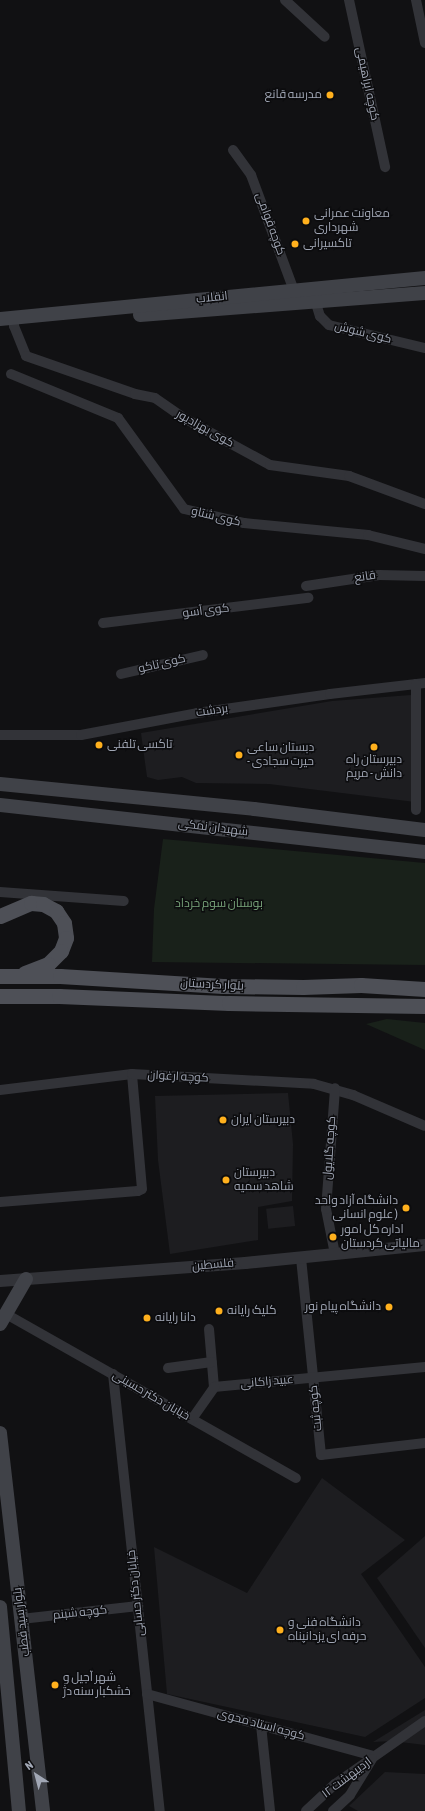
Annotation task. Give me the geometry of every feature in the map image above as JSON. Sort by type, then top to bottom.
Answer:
[{"type":"main road","name":"انقلاب","points":[[0,327],[14,322],[296,296],[425,278]]},
{"type":"main road","name":"انقلاب","points":[[296,296],[315,300],[425,293]]},
{"type":"main road","name":"انقلاب","points":[[0,319],[14,322]]},
{"type":"main road","name":"شهیدان نمکی","points":[[0,784],[425,830]]},
{"type":"main road","points":[[171,823],[173,802]]},
{"type":"main road","name":"شهیدان نمکی","points":[[0,805],[425,852]]},
{"type":"main road","points":[[0,916],[31,903],[43,904],[56,912],[64,923],[66,938],[62,951],[48,964],[16,976]]},
{"type":"main road","name":"بلوار کردستان","points":[[0,976],[60,976],[223,986],[303,987],[361,985],[425,989]]},
{"type":"main road","name":"بلوار کردستان","points":[[0,996],[58,996],[229,1003],[425,1006]]},
{"type":"main road","points":[[3,1319],[26,1280]]},
{"type":"main road","name":"بلوار سید قطب","points":[[0,1433],[44,1811]]},
{"type":"main road","name":"بلوار سید قطب","points":[[0,1607],[4,1693],[19,1811]]},
{"type":"street","points":[[285,0],[325,37]]},
{"type":"street","name":"کوچه ابراهیمی","points":[[350,0],[385,167]]},
{"type":"street","points":[[416,0],[425,43]]},
{"type":"street","name":"کوچه قوامی","points":[[233,150],[251,175],[296,296]]},
{"type":"street","name":"کوی شوش","points":[[315,300],[320,316],[330,325],[425,348]]},
{"type":"street","name":"کوی بهزادپور","points":[[14,322],[26,356],[135,394],[155,398],[182,417],[270,465],[349,476],[425,504]]},
{"type":"street","name":"کوی شتاو","points":[[11,374],[118,418],[184,509],[244,523],[368,535],[425,549]]},
{"type":"street","name":"قانع","points":[[306,586],[379,575],[425,576]]},
{"type":"street","name":"کوی آسو","points":[[103,623],[308,598]]},
{"type":"street","name":"کوی تاکو","points":[[121,674],[203,654]]},
{"type":"street","points":[[416,810],[421,744],[421,684]]},
{"type":"street","name":"بردشت","points":[[0,735],[81,735],[197,713],[330,694],[421,684]]},
{"type":"street","points":[[0,892],[124,901]]},
{"type":"street","points":[[0,1090],[132,1074]]},
{"type":"street","name":"کوچه ارغوان","points":[[0,1202],[142,1189],[132,1074],[314,1084],[335,1088],[425,1126]]},
{"type":"street","name":"کوچه گلایول","points":[[335,1088],[326,1209],[335,1254]]},
{"type":"street","name":"فلسطین","points":[[0,1281],[302,1258],[425,1245]]},
{"type":"street","name":"کوچه ثبت","points":[[302,1258],[321,1455],[425,1443]]},
{"type":"street","name":"خیابان دکتر حسینی","points":[[3,1319],[113,1374],[296,1478]]},
{"type":"street","points":[[192,1419],[214,1387],[209,1329]]},
{"type":"street","points":[[168,1368],[212,1362]]},
{"type":"street","name":"عبید زاکانی","points":[[214,1387],[425,1367]]},
{"type":"street","name":"خیابان دکتر حسابی","points":[[113,1374],[160,1811]]},
{"type":"street","name":"کوچه شبنم","points":[[21,1619],[138,1606]]},
{"type":"street","name":"کوچه استاد محوی","points":[[147,1694],[374,1756]]},
{"type":"street","points":[[374,1756],[425,1721]]},
{"type":"street","points":[[261,1725],[270,1811]]},
{"type":"street","name":"۱۲ اردیبهشت","points":[[306,1811],[335,1784],[374,1756]]},
{"type":"street","name":"۱۲ اردیبهشت","points":[[333,1811],[350,1795],[374,1756]]},
{"type":"shaded area","name":"دبستان ساعی - حیرت سجادی","points":[[411,695],[415,802],[269,784],[196,783],[182,777],[158,780],[147,777],[141,733],[332,701]]},
{"type":"shaded area","points":[[288,1093],[293,1144],[292,1201],[258,1207],[258,1240],[170,1254],[158,1160],[155,1096]]},
{"type":"shaded area","points":[[293,1206],[295,1226],[268,1229],[266,1209]]},
{"type":"shaded area","name":"دانشگاه فنی و حرفه ای یزدانپناه","points":[[322,1478],[405,1540],[361,1574],[425,1667],[425,1698],[365,1737],[167,1694],[154,1547],[247,1593]]},
{"type":"shaded area","points":[[425,1536],[425,1648],[377,1578]]},
{"type":"shaded area","points":[[425,1710],[425,1745],[392,1741],[373,1742]]},
{"type":"shaded area","points":[[385,1772],[425,1774],[425,1811],[358,1811],[349,1806]]},
{"type":"green space","name":"بوستان سوم خرداد","points":[[163,839],[425,863],[425,965],[152,962],[154,909]]},
{"type":"green space","points":[[387,1019],[425,1023],[425,1050],[366,1024]]},
{"type":"place","name":"مدرسه قانع","points":[[330,95]]},
{"type":"place","name":"معاونت عمرانی شهرداری","points":[[306,221]]},
{"type":"place","name":"تاکسیرانی","points":[[295,244]]},
{"type":"place","name":"تاکسی تلفنی","points":[[99,745]]},
{"type":"place","name":"دبیرستان راه دانش - مریم","points":[[374,747]]},
{"type":"place","name":"دبستان ساعی - حیرت سجادی","points":[[239,755]]},
{"type":"place","name":"دبیرستان ایران","points":[[223,1120]]},
{"type":"place","name":"دبیرستان شاهد سمیه","points":[[226,1180]]},
{"type":"place","name":"دانشگاه آزاد واحد علوم انسانی )","points":[[406,1208]]},
{"type":"place","name":"اداره کل امور مالیاتی کردستان","points":[[333,1237]]},
{"type":"place","name":"دانشگاه پیام نور","points":[[389,1307]]},
{"type":"place","name":"کلیک رایانه","points":[[219,1311]]},
{"type":"place","name":"دانا رایانه","points":[[147,1318]]},
{"type":"place","name":"دانشگاه فنی و حرفه ای یزدانپناه","points":[[280,1630]]},
{"type":"place","name":"شهر آجیل و خشکبار سنه دژ","points":[[55,1685]]}]
